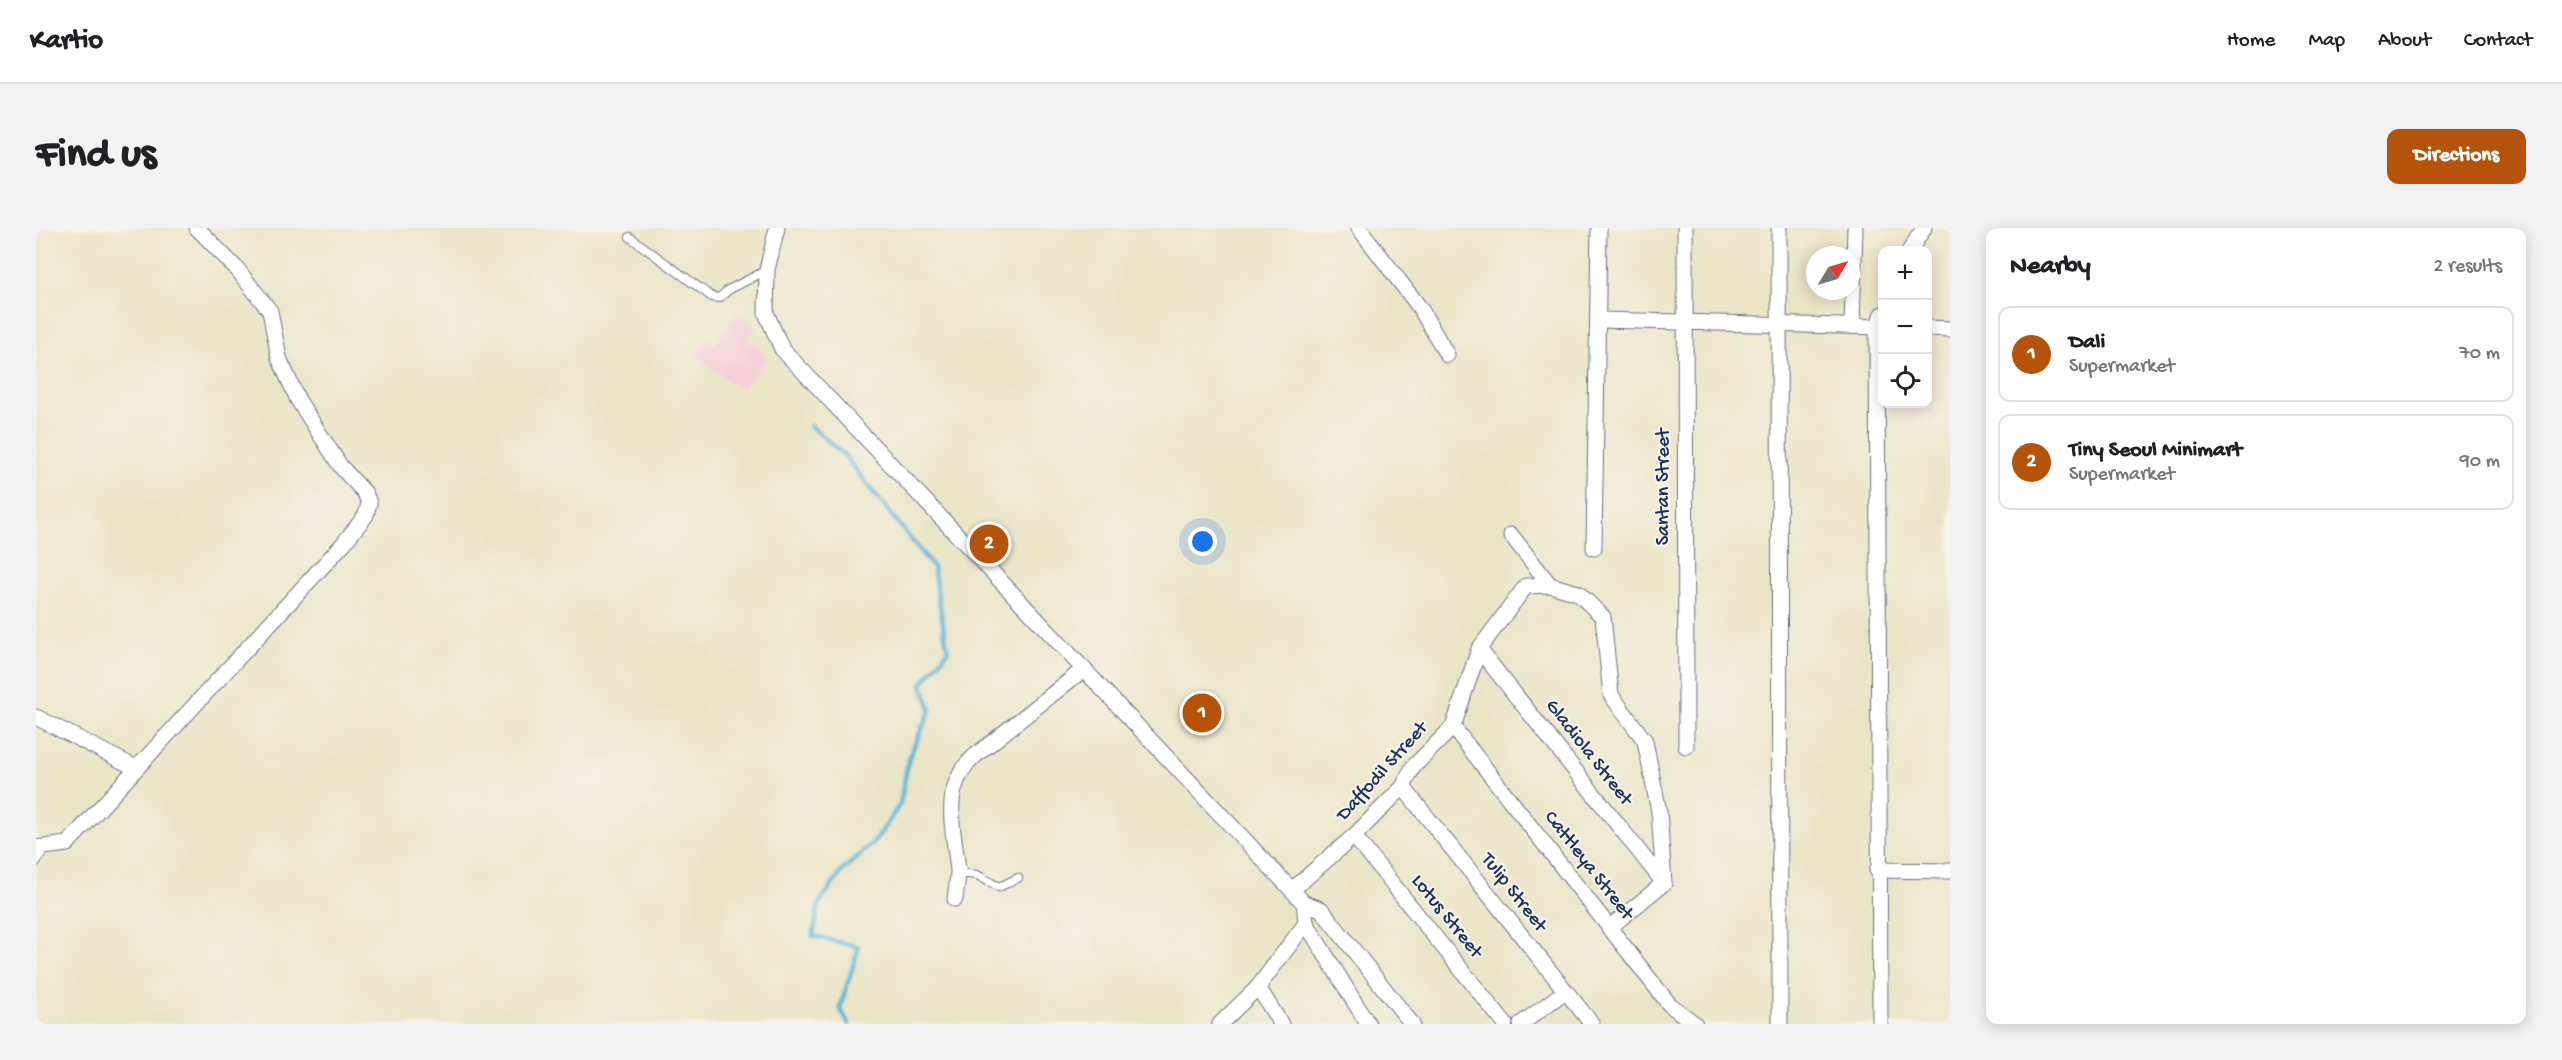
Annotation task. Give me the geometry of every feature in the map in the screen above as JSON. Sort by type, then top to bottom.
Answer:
[{"type":"street","points":[[41,848],[67,844],[344,543],[366,515],[369,504],[365,493],[341,467],[298,400],[279,358],[270,311],[237,269],[197,228]]},
{"type":"street","points":[[777,228],[767,270],[766,313],[782,349],[1304,903],[1321,909],[1412,1024]]},
{"type":"street","points":[[1359,228],[1420,308],[1447,355]]},
{"type":"street","points":[[1594,548],[1599,228]]},
{"type":"street","name":"Santan Street","points":[[1684,228],[1686,746]]},
{"type":"street","points":[[1779,228],[1777,324],[1780,1024]]},
{"type":"street","points":[[1852,326],[1855,228]]},
{"type":"street","points":[[1913,246],[1924,228]]},
{"type":"street","points":[[1599,320],[1852,326],[1878,323]]},
{"type":"street","points":[[1932,328],[1950,329]]},
{"type":"street","points":[[1880,1024],[1877,870],[1881,354]]},
{"type":"street","points":[[1511,535],[1550,585]]},
{"type":"street","name":"Daffodil Street","points":[[1292,890],[1354,836],[1403,787],[1413,766],[1453,727],[1479,649],[1526,586],[1550,585],[1578,593],[1603,617],[1611,694],[1646,741],[1659,812],[1664,883]]},
{"type":"street","name":"Gladiola Street","points":[[1479,649],[1664,883]]},
{"type":"street","points":[[955,899],[958,873],[952,832],[952,798],[957,777],[976,755],[1084,669]]},
{"type":"street","points":[[36,717],[136,768]]},
{"type":"street","name":"Cattleya Street","points":[[1453,727],[1669,1004],[1695,1024]]},
{"type":"street","name":"Tulip Street","points":[[1403,787],[1564,992],[1592,1024]]},
{"type":"street","name":"Lotus Street","points":[[1354,836],[1505,1024]]},
{"type":"street","points":[[1877,870],[1950,871]]},
{"type":"street","points":[[1610,928],[1664,883]]},
{"type":"street","points":[[1304,903],[1306,923],[1368,1024]]},
{"type":"street","points":[[1220,1024],[1258,987],[1306,923]]},
{"type":"street","points":[[1258,987],[1281,1024]]},
{"type":"street","points":[[1521,1024],[1564,992]]},
{"type":"lane","points":[[630,237],[712,297],[719,298],[728,290],[767,270]]},
{"type":"lane","points":[[36,862],[41,848]]},
{"type":"lane","points":[[958,873],[976,875],[999,887],[1018,878]]},
{"type":"shaded area","points":[[738,314],[756,328],[747,340],[768,356],[741,390],[694,354],[706,338],[715,344]]},
{"type":"waterway","points":[[811,426],[844,455],[933,567],[948,651],[922,684],[931,709],[909,757],[900,804],[877,839],[842,871],[819,904],[813,936],[859,947],[840,1008],[849,1024]]},
{"type":"place","name":"Tiny Seoul Minimart","points":[[989,544]]},
{"type":"place","name":"Dali","points":[[1202,713]]}]
